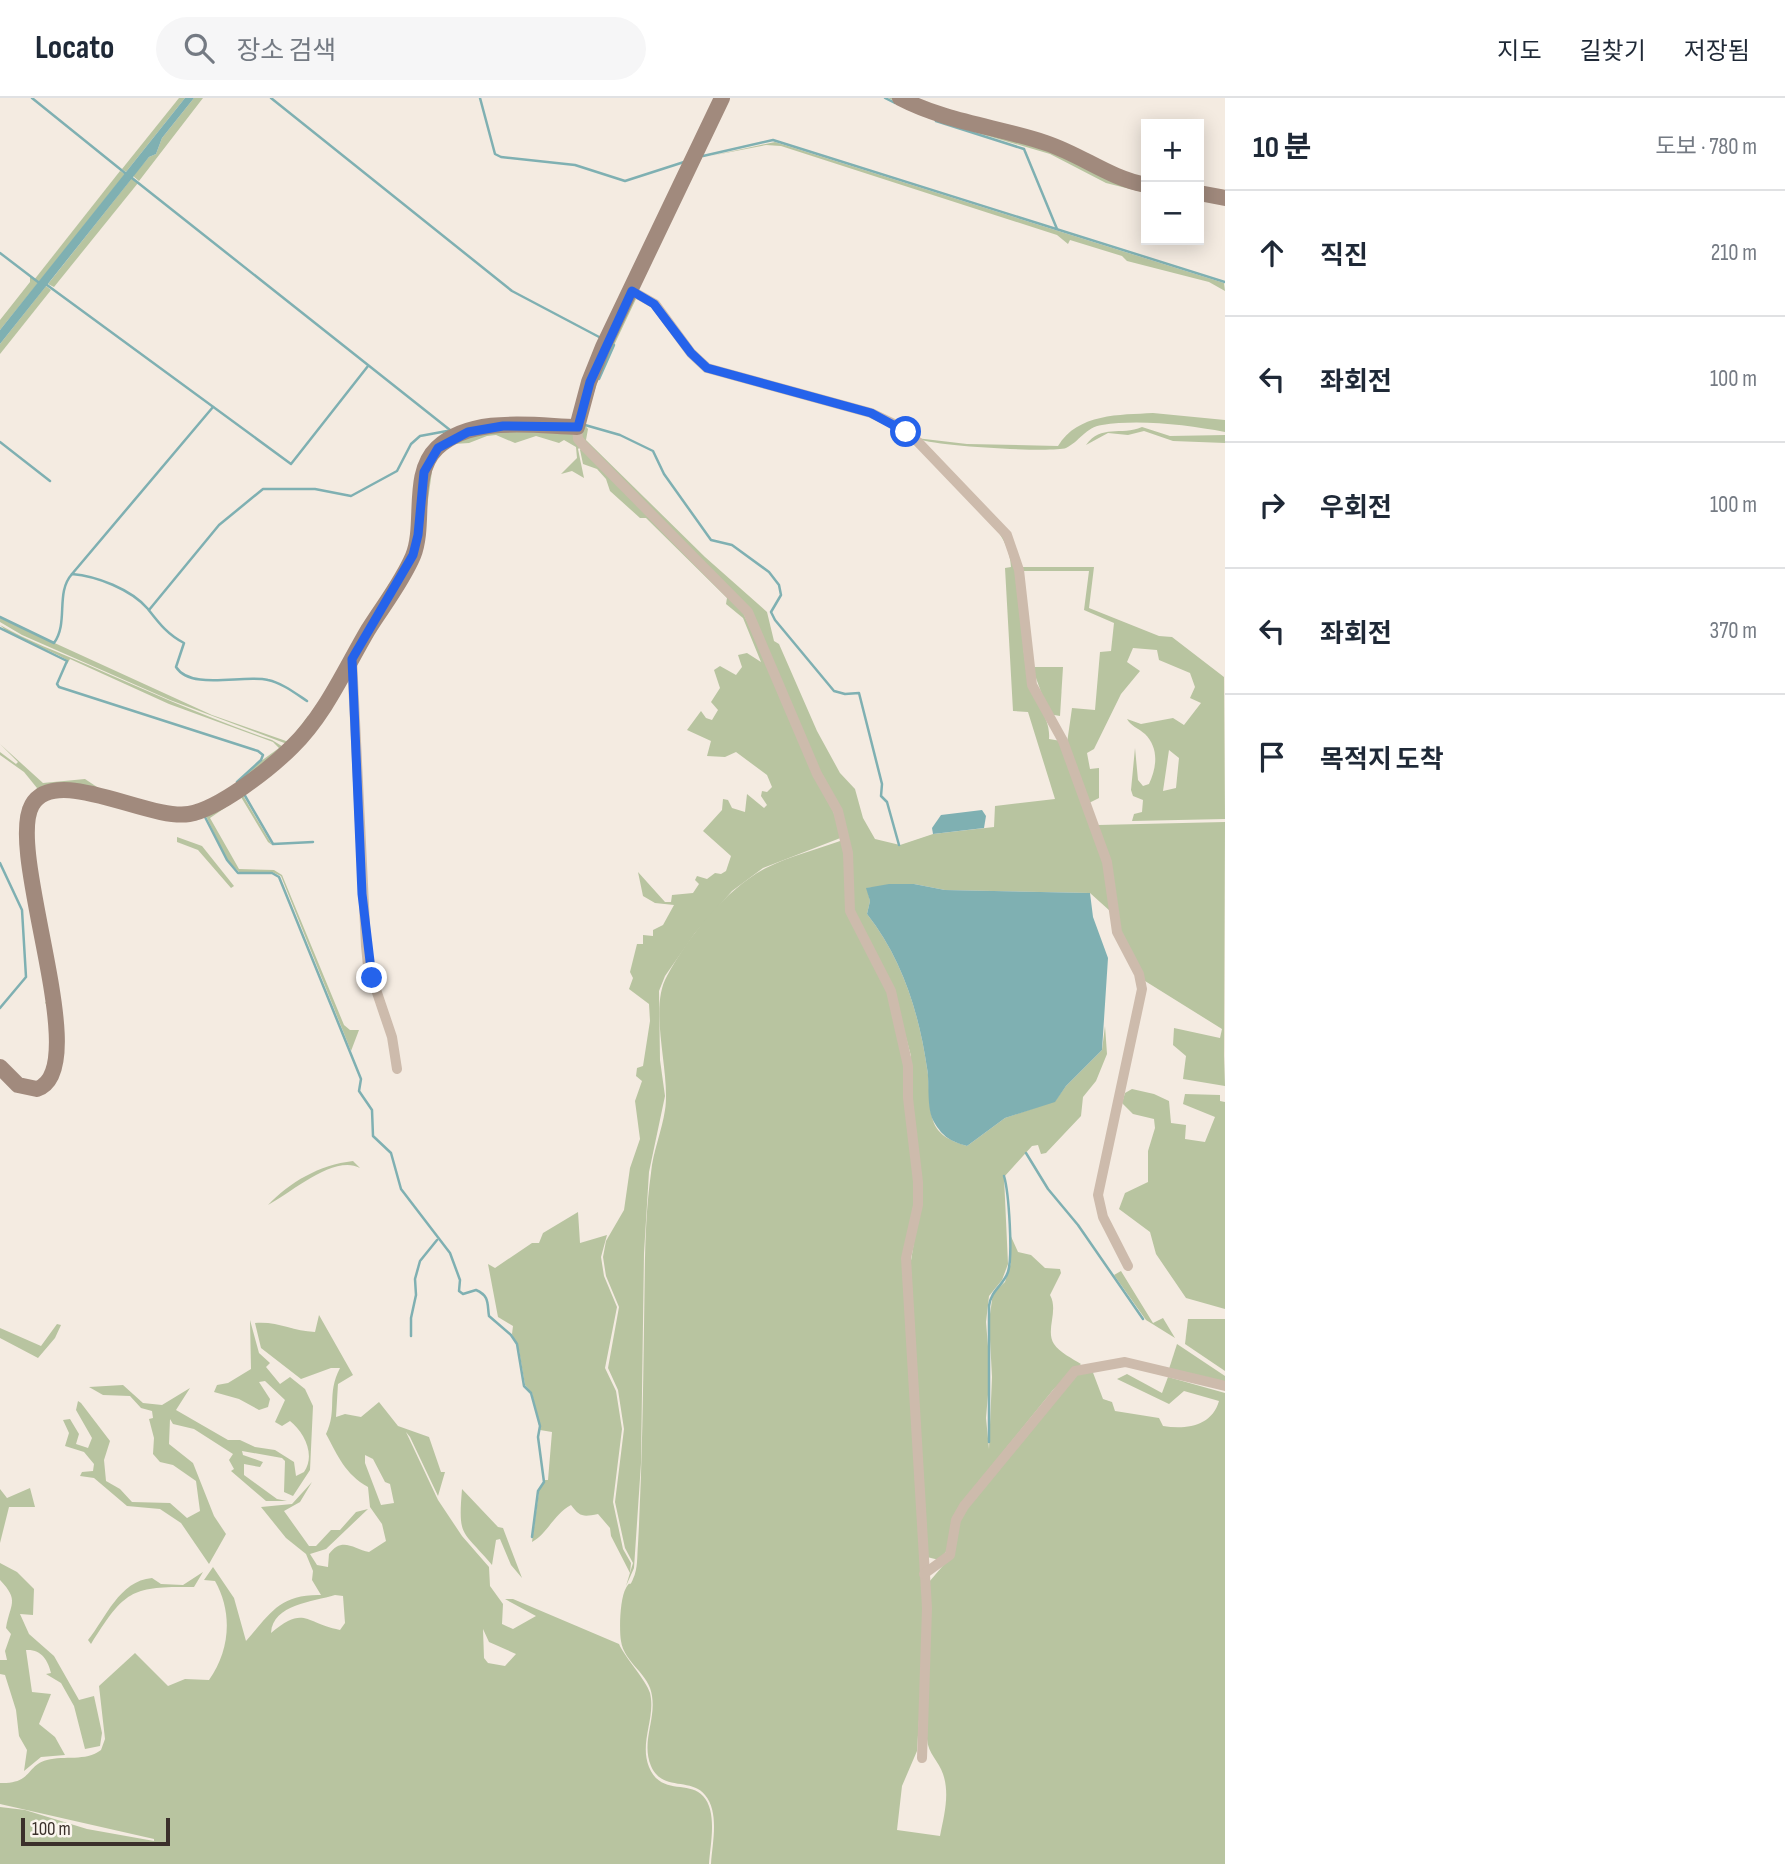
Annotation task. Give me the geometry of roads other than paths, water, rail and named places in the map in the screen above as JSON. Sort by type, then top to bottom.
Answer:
[{"type":"street","points":[[722,98],[590,382],[578,427],[578,439],[748,612],[817,774],[838,811],[848,853],[850,911],[891,991],[908,1066],[910,1120],[918,1182],[918,1205],[906,1258],[927,1608],[922,1758]]},
{"type":"street","points":[[901,98],[948,117],[1046,143],[1074,155],[1110,176],[1141,184]]},
{"type":"street","points":[[1204,194],[1225,198]]},
{"type":"street","points":[[632,291],[654,304],[691,353],[707,368],[871,413],[894,424],[929,452],[1007,535],[1019,570],[1032,685],[1063,741],[1103,850],[1117,932],[1142,982],[1098,1195],[1103,1217],[1128,1266]]},
{"type":"street","points":[[0,1067],[18,1085],[37,1089],[50,1080],[55,1065],[54,1007],[25,836],[33,803],[43,793],[68,788],[166,815],[204,809],[242,786],[292,747],[313,720],[413,555],[418,535],[424,472],[438,448],[468,432],[503,426],[578,427]]},
{"type":"street","points":[[352,659],[367,956],[392,1037],[397,1069]]},
{"type":"street","points":[[924,1574],[950,1555],[956,1520],[964,1506],[1075,1371],[1125,1362],[1225,1386]]},
{"type":"water","points":[[185,98],[194,98],[162,138],[156,154],[149,157],[0,344],[0,330]]},
{"type":"water","points":[[982,810],[986,816],[984,828],[933,834],[932,828],[941,815]]},
{"type":"water","points":[[914,884],[945,890],[1090,893],[1093,917],[1108,958],[1102,1050],[1066,1086],[1055,1102],[1005,1118],[967,1146],[948,1138],[937,1127],[930,1110],[927,1068],[914,1007],[890,949],[867,914],[870,901],[866,888]]},
{"type":"waterway","points":[[32,98],[125,173]]},
{"type":"waterway","points":[[271,98],[512,291],[601,338]]},
{"type":"waterway","points":[[480,98],[495,154],[501,157],[575,165],[625,181],[684,162]]},
{"type":"waterway","points":[[885,98],[895,103]]},
{"type":"waterway","points":[[936,121],[1024,149],[1057,229]]},
{"type":"waterway","points":[[703,156],[773,140],[1225,282]]},
{"type":"waterway","points":[[132,178],[450,430]]},
{"type":"waterway","points":[[0,253],[38,282]]},
{"type":"waterway","points":[[47,285],[291,464],[368,366]]},
{"type":"waterway","points":[[599,379],[614,345]]},
{"type":"waterway","points":[[72,574],[213,407]]},
{"type":"waterway","points":[[585,425],[620,435],[653,451],[664,474],[711,540],[732,545],[769,572],[779,585],[781,595],[771,612],[775,620],[834,691],[845,694],[859,693],[882,784],[881,796],[887,802],[899,845]]},
{"type":"waterway","points":[[149,610],[219,525],[263,489],[315,489],[351,496],[397,471],[411,444],[420,436],[447,431]]},
{"type":"waterway","points":[[0,442],[50,481]]},
{"type":"waterway","points":[[0,617],[54,643],[61,626],[67,582],[72,574],[92,578],[132,595],[168,632],[184,643],[176,667],[183,674],[205,680],[268,680],[307,701]]},
{"type":"waterway","points":[[0,628],[67,661],[57,684],[59,687],[258,751],[263,755],[237,782]]},
{"type":"waterway","points":[[244,794],[273,844],[313,842]]},
{"type":"waterway","points":[[205,817],[227,860],[238,873],[272,873],[279,877],[361,1079],[359,1091],[372,1110],[373,1136],[391,1153],[401,1189],[450,1253],[460,1280],[459,1291],[463,1294],[476,1290],[484,1295],[489,1316],[511,1335],[517,1344],[524,1386],[531,1393],[540,1426],[538,1437],[544,1482],[538,1491],[532,1537]]},
{"type":"waterway","points":[[0,863],[22,910],[26,977],[0,1008]]},
{"type":"waterway","points":[[1026,1153],[1048,1189],[1078,1225],[1143,1319]]},
{"type":"waterway","points":[[989,1442],[989,1306],[992,1296],[1008,1272],[1010,1253],[1009,1210],[1004,1176]]},
{"type":"waterway","points":[[411,1336],[411,1318],[416,1295],[415,1279],[420,1261],[437,1240]]}]
